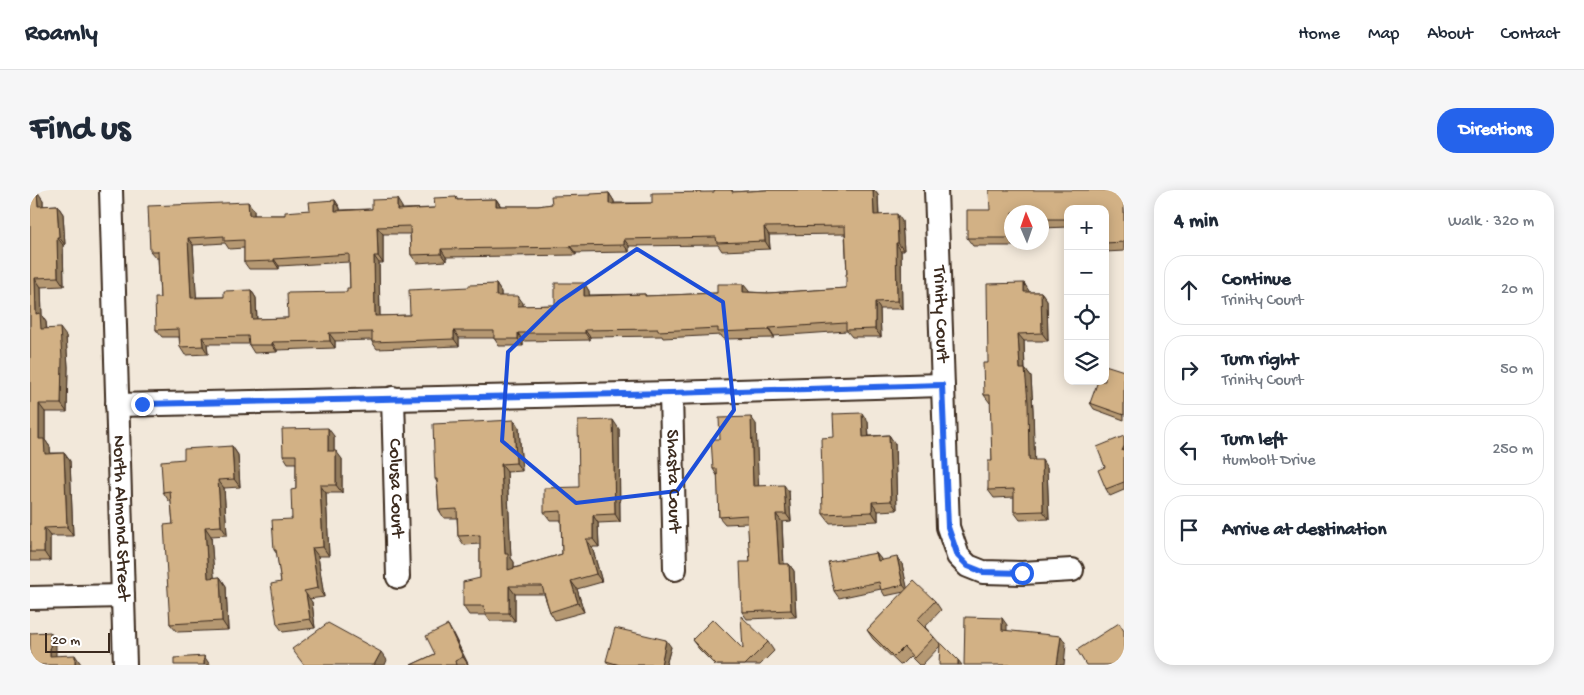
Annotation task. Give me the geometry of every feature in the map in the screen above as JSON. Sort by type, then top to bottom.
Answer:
[{"type":"street","name":"North Almond Street","points":[[112,190],[126,665]]},
{"type":"street","name":"Trinity Court","points":[[936,190],[948,527],[958,556],[968,566],[983,572],[1022,573],[1072,570]]},
{"type":"street","points":[[117,405],[942,385]]},
{"type":"street","name":"Shasta Court","points":[[671,393],[675,569]]},
{"type":"street","name":"Colusa Court","points":[[393,398],[398,577]]},
{"type":"street","points":[[30,598],[123,596]]},
{"type":"highlighted area","points":[[637,249],[723,302],[734,410],[677,491],[576,503],[502,441],[508,352],[559,302]]},
{"type":"building","points":[[714,190],[732,190],[732,192],[766,190],[873,190],[874,215],[897,214],[897,301],[875,302],[875,329],[846,330],[846,323],[769,328],[769,330],[718,332],[718,328],[658,331],[658,329],[585,330],[585,333],[518,333],[518,339],[494,339],[494,331],[454,331],[454,339],[372,342],[372,332],[329,333],[330,341],[272,342],[272,345],[249,345],[248,336],[202,337],[203,346],[180,347],[179,329],[156,330],[155,298],[160,298],[158,251],[150,251],[148,206],[248,202],[249,215],[285,215],[285,212],[310,210],[309,202],[335,200],[335,211],[372,209],[372,200],[397,199],[397,210],[435,208],[434,198],[456,197],[457,200],[496,199],[496,206],[538,206],[552,204],[551,196],[609,193],[609,204],[652,203],[652,193],[714,192]],"holes":[[[410,226],[411,255],[441,254],[441,249],[624,245],[624,239],[716,237],[717,243],[765,241],[764,227],[845,226],[846,288],[768,293],[743,292],[743,284],[717,284],[717,293],[584,296],[584,283],[555,283],[555,305],[518,306],[518,296],[496,296],[496,284],[469,285],[469,287],[409,290],[410,315],[375,316],[374,256],[378,256],[377,227]],[[224,236],[224,241],[244,240],[244,262],[349,254],[350,288],[347,288],[347,292],[287,293],[288,318],[252,319],[251,290],[224,291],[224,297],[191,298],[188,238]]]},
{"type":"building","points":[[989,190],[1124,190],[1124,242],[1109,243],[1109,205],[1064,205],[1064,219],[1049,219],[1049,205],[1004,205],[1004,238],[967,238],[967,210],[990,210]]},
{"type":"building","points":[[37,191],[38,206],[57,205],[59,237],[57,237],[58,277],[35,278],[36,314],[40,313],[41,329],[60,328],[62,359],[61,404],[39,404],[39,439],[44,439],[45,454],[64,453],[67,527],[44,528],[44,552],[30,552],[30,192]]},
{"type":"building","points":[[1024,283],[1024,292],[1041,292],[1042,333],[1018,334],[1020,369],[1025,369],[1028,402],[1029,460],[1042,460],[1043,511],[1014,512],[1014,489],[988,490],[988,461],[992,461],[990,395],[984,395],[983,363],[988,363],[987,284]]},
{"type":"building","points":[[1109,366],[1124,371],[1124,415],[1090,403],[1097,385],[1109,385]]},
{"type":"building","points":[[862,413],[863,437],[889,435],[891,501],[872,502],[872,512],[823,514],[821,438],[834,437],[833,414]]},
{"type":"building","points":[[751,417],[753,486],[784,485],[786,514],[776,514],[779,564],[789,564],[791,610],[742,612],[740,562],[750,562],[747,515],[719,517],[717,469],[713,469],[711,439],[720,439],[719,418]]},
{"type":"building","points":[[514,420],[516,463],[501,464],[505,554],[508,554],[508,570],[562,554],[561,511],[544,512],[544,488],[579,487],[578,421],[613,420],[615,514],[593,515],[593,539],[586,539],[596,574],[571,581],[578,603],[550,612],[542,586],[509,586],[509,613],[485,613],[484,606],[463,606],[463,582],[480,578],[480,535],[458,536],[457,509],[439,510],[437,479],[435,479],[433,424]]},
{"type":"building","points":[[328,428],[328,451],[336,451],[336,485],[320,485],[323,547],[312,548],[318,588],[304,591],[310,619],[277,624],[271,584],[281,582],[276,550],[274,550],[272,520],[292,519],[291,490],[296,489],[296,455],[283,455],[282,429]]},
{"type":"building","points":[[1124,436],[1122,451],[1124,450],[1124,482],[1106,489],[1098,470],[1105,467],[1097,447]]},
{"type":"building","points":[[232,446],[234,479],[218,480],[221,526],[205,527],[208,578],[220,577],[222,621],[170,624],[164,525],[173,524],[170,491],[163,492],[161,461],[184,459],[184,449]]},
{"type":"building","points":[[876,553],[878,561],[897,557],[903,585],[881,590],[879,582],[834,591],[828,562]]},
{"type":"building","points":[[914,581],[935,601],[917,620],[934,637],[914,658],[904,647],[894,657],[867,630]]},
{"type":"building","points":[[741,616],[768,642],[745,665],[717,665],[692,640],[713,619],[743,649]]},
{"type":"building","points":[[965,617],[1002,618],[1002,630],[1061,636],[1057,665],[964,665]]},
{"type":"building","points":[[328,623],[381,652],[374,665],[304,665],[292,649]]},
{"type":"building","points":[[1119,623],[1124,631],[1124,662],[1120,665],[1086,665],[1077,650]]},
{"type":"building","points":[[448,625],[463,657],[455,661],[456,665],[411,665],[435,654],[426,636]]},
{"type":"building","points":[[615,628],[666,640],[661,665],[620,665],[606,661]]},
{"type":"building","points":[[50,632],[50,656],[75,655],[75,665],[30,665],[30,633]]},
{"type":"building","points":[[940,642],[958,660],[958,665],[939,665]]},
{"type":"building","points":[[204,656],[204,665],[174,665],[174,658]]},
{"type":"route","points":[[142,404],[671,393],[942,385],[948,527],[952,542],[958,556],[968,566],[983,572],[1022,573]]}]
